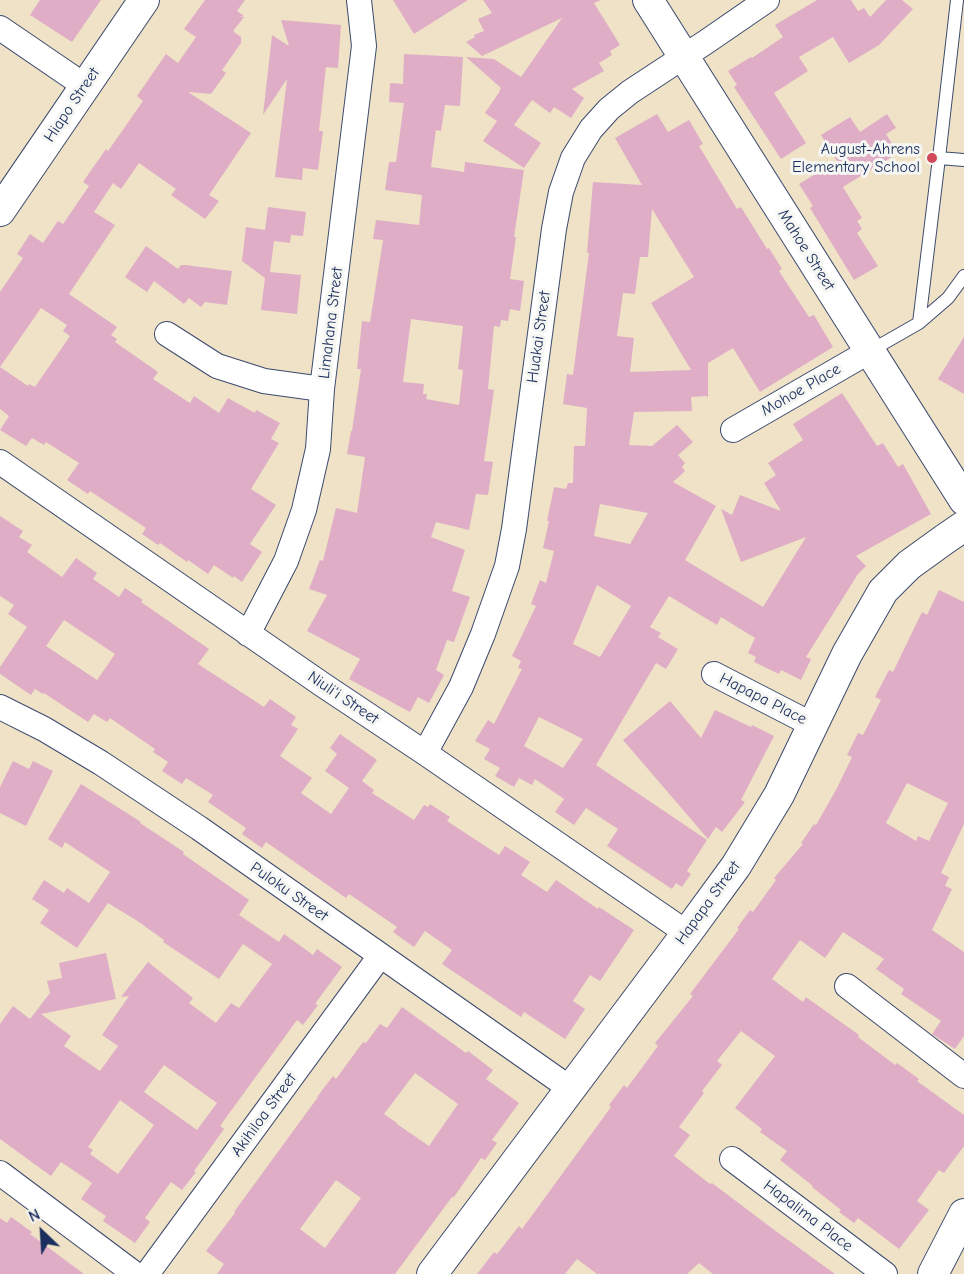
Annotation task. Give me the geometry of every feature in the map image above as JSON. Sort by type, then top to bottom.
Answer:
[{"type":"street","name":"Hiapo Street","points":[[0,211],[144,0]]},
{"type":"street","name":"Limahana Street","points":[[248,634],[286,561],[304,510],[318,449],[322,389],[364,46],[358,0]]},
{"type":"street","name":"Mahoe Street","points":[[648,0],[964,500]]},
{"type":"street","name":"Huakai Street","points":[[425,753],[461,687],[507,566],[514,529],[554,229],[561,192],[573,158],[591,129],[609,109],[630,92],[768,0]]},
{"type":"street","points":[[0,28],[85,86]]},
{"type":"street","points":[[167,334],[217,366],[264,381],[322,389]]},
{"type":"street","name":"Mohoe Place","points":[[733,430],[870,351]]},
{"type":"street","name":"Niuli'i Street","points":[[0,462],[687,933]]},
{"type":"street","name":"Hapapa Street","points":[[432,1274],[736,866],[779,795],[847,654],[883,591],[909,565],[964,526]]},
{"type":"street","name":"Hapapa Place","points":[[714,674],[813,725]]},
{"type":"street","name":"Puloku Street","points":[[0,707],[44,729],[100,762],[199,828],[571,1089]]},
{"type":"street","name":"Akihiloa Street","points":[[147,1274],[380,956]]},
{"type":"street","points":[[847,986],[964,1076]]},
{"type":"street","name":"Hapalima Place","points":[[732,1158],[885,1274]]},
{"type":"street","points":[[0,1173],[135,1274]]},
{"type":"street","points":[[933,1274],[964,1214]]},
{"type":"lane","points":[[919,323],[957,0]]},
{"type":"lane","points":[[939,158],[964,160]]},
{"type":"lane","points":[[870,351],[919,323],[948,298],[964,276]]},
{"type":"building","points":[[40,0],[101,0],[72,42],[30,15]]},
{"type":"building","points":[[205,0],[245,0],[237,11],[244,16],[239,17],[244,17],[233,31],[241,37],[241,43],[222,70],[226,73],[211,94],[188,92],[251,133],[209,195],[219,201],[205,219],[171,195],[176,189],[139,163],[121,189],[113,183],[94,212],[115,225],[69,294],[117,327],[111,335],[117,339],[115,342],[158,372],[153,379],[190,403],[194,396],[219,413],[228,398],[255,413],[256,410],[280,423],[271,439],[279,443],[251,489],[276,505],[250,544],[262,552],[242,582],[214,565],[208,574],[142,534],[146,528],[90,491],[88,494],[67,480],[79,463],[46,442],[44,445],[32,438],[26,446],[0,430],[9,416],[0,409],[0,367],[0,292],[23,258],[17,254],[30,234],[43,243],[58,221],[63,224],[89,186],[83,182],[143,101],[137,96],[166,54],[178,63],[196,37],[184,29]],"holes":[[[41,308],[67,325],[63,331],[70,336],[35,387],[29,384],[28,386],[0,367]]]},
{"type":"building","points":[[393,0],[468,0],[414,34]]},
{"type":"building","points":[[483,0],[601,0],[594,3],[620,45],[610,51],[612,55],[599,63],[604,71],[572,89],[584,98],[571,118],[554,107],[550,113],[532,100],[514,125],[541,143],[524,168],[483,141],[497,121],[485,113],[501,88],[466,57],[494,59],[521,77],[562,18],[482,56],[466,42],[475,37],[474,35],[484,31],[478,19],[492,13]]},
{"type":"building","points":[[817,0],[851,0],[858,11],[864,8],[870,17],[886,0],[902,0],[913,9],[879,45],[849,63],[833,37],[799,57],[808,71],[774,93],[806,143],[781,159],[734,87],[737,85],[728,71],[783,37],[775,25]]},
{"type":"building","points":[[281,20],[341,25],[338,68],[326,67],[319,131],[323,131],[318,170],[303,168],[302,180],[275,177],[287,79],[263,115],[272,35],[289,46]]},
{"type":"building","points":[[404,54],[463,57],[460,106],[445,105],[441,131],[436,130],[431,167],[464,172],[465,162],[524,170],[510,279],[524,281],[520,311],[510,309],[508,321],[501,320],[500,327],[494,326],[488,389],[494,390],[484,461],[493,462],[488,495],[476,494],[469,530],[436,522],[431,537],[465,550],[452,591],[470,597],[454,642],[447,640],[436,670],[444,675],[429,703],[418,697],[410,712],[349,679],[360,659],[307,631],[327,595],[309,589],[320,560],[323,561],[336,508],[357,513],[365,457],[347,454],[361,369],[357,369],[362,321],[370,322],[383,240],[373,239],[376,220],[419,225],[422,195],[385,190],[389,162],[396,162],[404,103],[389,102],[390,83],[403,84]],"holes":[[[411,319],[463,326],[458,369],[463,370],[459,405],[426,399],[427,394],[423,394],[424,384],[403,382]]]},
{"type":"building","points":[[657,114],[668,132],[689,120],[703,144],[699,146],[737,209],[741,207],[782,269],[779,271],[809,317],[814,315],[833,347],[760,392],[733,348],[708,363],[708,399],[707,396],[691,397],[692,411],[634,412],[629,445],[652,446],[677,425],[693,442],[678,455],[685,463],[682,467],[685,471],[673,482],[716,506],[685,560],[763,607],[806,537],[741,562],[721,509],[732,515],[740,495],[781,511],[764,483],[776,475],[768,463],[803,440],[793,424],[842,393],[877,446],[883,443],[898,467],[903,464],[931,514],[856,556],[866,566],[858,574],[806,657],[811,659],[801,680],[781,670],[779,674],[754,662],[756,657],[748,653],[755,638],[721,617],[717,625],[669,596],[650,627],[661,633],[658,637],[678,649],[666,669],[656,663],[596,765],[707,840],[687,871],[691,874],[682,887],[676,883],[672,889],[607,846],[618,829],[586,808],[574,825],[555,812],[564,799],[535,779],[532,785],[519,778],[514,787],[495,776],[500,768],[484,759],[490,749],[475,741],[488,720],[494,724],[522,669],[518,668],[521,661],[512,656],[536,606],[531,604],[540,580],[546,583],[554,551],[543,548],[554,487],[566,489],[568,483],[573,483],[574,446],[585,446],[587,408],[563,404],[567,374],[573,375],[589,253],[587,253],[593,182],[642,185],[615,138]],"holes":[[[652,209],[694,277],[651,303],[691,370],[630,372],[634,338],[617,336],[623,293],[635,294],[640,257],[648,257]],[[600,504],[648,513],[630,544],[594,536]],[[597,585],[631,606],[600,657],[573,644]],[[539,717],[583,739],[563,768],[524,746]]]},
{"type":"building","points":[[887,114],[896,128],[886,134],[898,153],[843,187],[862,218],[857,221],[862,229],[857,233],[878,266],[854,280],[810,208],[813,206],[799,184],[837,161],[821,135],[850,117],[860,132]]},
{"type":"building","points":[[268,207],[306,212],[303,236],[291,235],[290,243],[274,241],[270,272],[301,275],[297,314],[261,310],[265,278],[242,261],[246,227],[265,230]]},
{"type":"building","points":[[146,246],[178,269],[181,265],[185,265],[232,271],[227,305],[205,302],[201,307],[189,298],[184,304],[154,281],[147,292],[125,277]]},
{"type":"building","points":[[964,337],[964,394],[938,379]]},
{"type":"building","points":[[0,516],[23,531],[19,537],[32,545],[27,552],[62,577],[76,558],[97,573],[93,579],[119,597],[125,588],[143,600],[141,602],[209,649],[198,664],[264,707],[270,699],[296,717],[291,725],[298,729],[280,756],[312,778],[301,793],[331,814],[349,788],[325,771],[337,754],[330,748],[340,734],[377,760],[362,781],[374,790],[372,793],[414,820],[424,805],[428,807],[430,804],[450,817],[447,821],[499,855],[505,846],[530,862],[521,875],[547,892],[556,880],[634,930],[600,981],[590,975],[573,1001],[585,1009],[565,1039],[524,1012],[521,1017],[442,964],[452,950],[425,931],[414,947],[393,932],[397,927],[349,894],[346,898],[266,842],[262,848],[242,834],[246,828],[208,802],[213,795],[186,778],[182,784],[162,771],[168,762],[153,752],[155,749],[110,718],[107,722],[94,714],[88,722],[44,693],[35,689],[31,695],[0,674],[0,667],[27,627],[8,614],[14,605],[0,596]],"holes":[[[64,620],[115,654],[97,680],[46,646]]]},
{"type":"building","points":[[939,590],[964,602],[964,824],[941,873],[949,877],[945,886],[952,889],[932,930],[964,952],[964,1036],[955,1049],[932,1034],[941,1021],[901,994],[904,989],[876,969],[884,959],[843,932],[825,958],[800,940],[772,979],[803,1002],[806,997],[859,1035],[858,1037],[895,1065],[897,1063],[919,1079],[917,1081],[964,1115],[964,1146],[944,1173],[939,1170],[917,1201],[929,1210],[899,1249],[858,1218],[854,1223],[839,1212],[841,1210],[780,1160],[787,1151],[760,1132],[762,1129],[735,1108],[775,1056],[741,1031],[717,1061],[722,1065],[679,1127],[690,1135],[674,1156],[835,1274],[713,1274],[699,1263],[687,1274],[597,1274],[577,1259],[565,1274],[477,1274],[494,1252],[497,1254],[519,1226],[522,1229],[611,1107],[609,1105],[624,1085],[627,1088],[658,1046],[655,1043],[693,996],[690,994],[739,929],[737,928],[750,910],[753,912],[776,880],[774,878],[803,844],[801,843],[814,824],[816,825],[852,757],[847,755],[858,733],[863,735],[881,700],[875,697],[889,670],[893,672],[922,612],[927,615]],"holes":[[[907,783],[948,803],[929,841],[918,836],[916,841],[886,823]]]},
{"type":"building","points":[[670,701],[701,738],[715,710],[774,736],[741,800],[745,802],[722,832],[716,827],[708,839],[623,740]]},
{"type":"building","points":[[13,761],[29,769],[33,761],[53,771],[26,826],[0,813],[0,787]]},
{"type":"building","points":[[81,784],[141,822],[249,900],[239,915],[279,942],[284,934],[313,955],[317,949],[342,967],[303,1025],[297,1020],[220,1126],[224,1129],[182,1190],[171,1182],[145,1218],[150,1222],[135,1243],[103,1221],[106,1216],[81,1199],[92,1183],[61,1162],[51,1176],[0,1139],[0,1024],[13,1006],[30,1019],[50,993],[47,981],[62,978],[59,963],[106,953],[116,999],[41,1014],[71,1036],[64,1046],[100,1071],[118,1046],[102,1035],[129,996],[121,997],[148,962],[193,998],[189,1003],[216,1023],[231,1003],[239,1008],[272,964],[243,944],[219,979],[108,903],[77,948],[40,923],[49,910],[32,899],[44,880],[64,893],[67,888],[89,903],[110,872],[65,842],[62,848],[48,839]],"holes":[[[164,1065],[217,1103],[197,1130],[144,1092]],[[120,1100],[154,1125],[118,1174],[90,1154],[93,1150],[88,1147]]]},
{"type":"building","points":[[402,1007],[493,1070],[486,1079],[519,1103],[492,1140],[497,1143],[485,1160],[481,1158],[395,1274],[217,1274],[224,1264],[206,1251],[333,1076],[336,1079],[363,1042],[366,1043],[380,1024],[387,1028]],"holes":[[[415,1073],[458,1104],[429,1146],[384,1114]],[[336,1180],[361,1198],[325,1248],[300,1229]]]},
{"type":"building","points":[[11,1217],[84,1274],[0,1274],[0,1218],[7,1223]]},
{"type":"place","name":"August-Ahrens Elementary School","points":[[932,158]]}]
